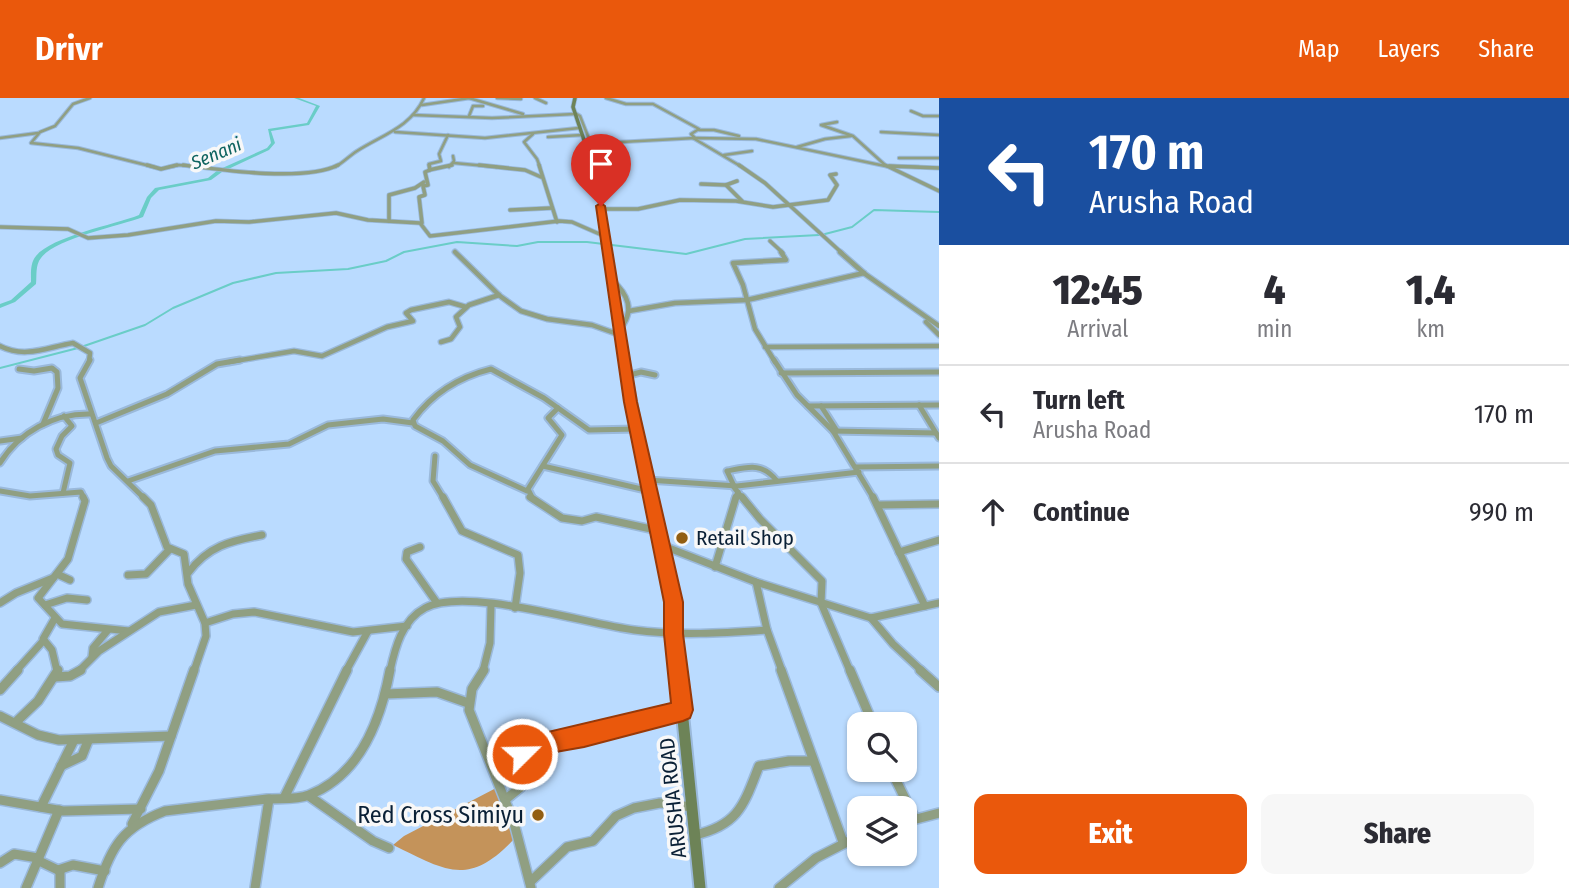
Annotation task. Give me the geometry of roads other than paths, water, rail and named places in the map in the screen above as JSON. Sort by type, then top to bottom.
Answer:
[{"type":"main road","name":"ARUSHA ROAD","points":[[575,98],[572,103],[597,181],[626,376],[674,602],[674,634],[700,888]]},
{"type":"street","points":[[0,138],[40,132],[55,126],[75,103],[90,98]]},
{"type":"street","points":[[422,105],[421,100],[424,98]]},
{"type":"street","points":[[40,132],[31,143],[85,149],[150,168],[166,170],[179,165],[258,174],[295,173],[335,167],[355,152],[395,132],[422,105],[470,98],[488,106]]},
{"type":"street","points":[[480,102],[486,102],[485,98]]},
{"type":"street","points":[[497,98],[521,99],[523,104]]},
{"type":"street","points":[[497,98],[502,107]]},
{"type":"street","points":[[535,98],[546,103]]},
{"type":"street","points":[[606,98],[626,104],[653,104],[699,130]]},
{"type":"street","points":[[446,116],[474,106],[488,106],[502,107],[525,116]]},
{"type":"street","points":[[469,116],[472,108]]},
{"type":"street","points":[[462,111],[469,116]]},
{"type":"street","points":[[911,111],[933,116],[937,113]]},
{"type":"street","points":[[411,115],[575,114],[580,116],[591,144]]},
{"type":"street","points":[[837,122],[821,125],[851,136],[876,154],[879,160],[939,191]]},
{"type":"street","points":[[395,132],[485,138],[579,128]]},
{"type":"street","points":[[939,168],[889,166],[714,130],[699,130],[691,134],[714,152],[724,155],[765,183],[864,273],[939,326]]},
{"type":"street","points":[[524,141],[535,132]]},
{"type":"street","points":[[881,132],[939,135]]},
{"type":"street","points":[[427,172],[429,163],[441,161],[439,154],[448,135]]},
{"type":"street","points":[[515,135],[524,141],[535,155],[557,222]]},
{"type":"street","points":[[548,137],[582,135]]},
{"type":"street","points":[[795,147],[851,136]]},
{"type":"street","points":[[584,144],[694,138],[748,139]]},
{"type":"street","points":[[724,155],[752,151]]},
{"type":"street","points":[[453,156],[454,163]]},
{"type":"street","points":[[899,158],[939,158]]},
{"type":"street","points":[[454,163],[525,170],[541,177]]},
{"type":"street","points":[[454,163],[451,167],[423,174],[425,195],[419,197],[422,223],[431,236],[572,222],[605,241]]},
{"type":"street","points":[[601,209],[638,209],[680,200],[742,201],[766,207],[788,206],[792,203],[828,200],[836,185],[830,175],[836,174]]},
{"type":"street","points":[[701,184],[726,185],[737,181]]},
{"type":"street","points":[[389,221],[389,195],[425,183]]},
{"type":"street","points":[[726,185],[742,201]]},
{"type":"street","points":[[510,210],[552,208]]},
{"type":"street","points":[[0,227],[68,229],[88,238],[128,235],[216,221],[249,222],[303,214],[341,213],[355,218],[422,223]]},
{"type":"street","points":[[771,241],[786,256],[786,260],[733,263],[755,329],[781,373],[808,406],[835,431],[938,435]]},
{"type":"street","points":[[455,252],[499,295],[521,311],[537,317],[619,332],[626,323],[629,311],[627,293],[611,279]]},
{"type":"street","points":[[629,311],[675,303],[747,300],[864,273]]},
{"type":"street","points":[[441,342],[453,337],[460,325],[457,315],[466,307],[499,295]]},
{"type":"street","points":[[96,423],[167,394],[217,364],[294,351],[322,356],[387,327],[413,321],[407,313],[411,310],[449,302],[466,307]]},
{"type":"street","points":[[924,317],[939,335]]},
{"type":"street","points":[[0,346],[19,354],[69,343],[86,349],[92,356],[80,378],[111,466],[150,506],[159,522],[164,544],[184,554],[196,606],[205,623],[206,636],[201,657],[159,771],[132,825]]},
{"type":"street","points":[[765,347],[939,346]]},
{"type":"street","points":[[19,369],[56,370],[58,388],[43,424]]},
{"type":"street","points":[[413,423],[426,402],[448,386],[491,369],[592,431],[637,429]]},
{"type":"street","points":[[626,376],[641,372],[655,375]]},
{"type":"street","points":[[781,373],[939,372]]},
{"type":"street","points":[[919,405],[938,435]]},
{"type":"street","points":[[808,406],[939,405]]},
{"type":"street","points":[[821,406],[878,505],[925,606]]},
{"type":"street","points":[[527,491],[543,466],[552,444],[562,435],[548,418],[558,408]]},
{"type":"street","points":[[1,460],[43,424],[64,416],[92,414]]},
{"type":"street","points":[[63,493],[70,463],[58,455],[56,449],[62,436],[72,426],[64,416]]},
{"type":"street","points":[[128,481],[215,451],[289,444],[328,425],[383,419],[413,423],[443,441],[470,465],[527,491],[530,497],[562,518],[582,521],[596,517],[660,531]]},
{"type":"street","points":[[0,441],[25,437]]},
{"type":"street","points":[[435,456],[431,475],[433,484],[447,503],[461,531],[484,542],[513,550],[518,555],[520,573],[515,608]]},
{"type":"street","points":[[777,481],[769,470],[757,465],[727,471],[735,488],[770,529],[820,577],[821,603],[868,712]]},
{"type":"street","points":[[543,466],[650,491]]},
{"type":"street","points":[[648,480],[735,488],[857,469],[939,466]]},
{"type":"street","points":[[715,567],[725,539],[729,521],[728,510],[735,488]]},
{"type":"street","points":[[0,491],[30,496],[81,492],[85,501],[74,545],[56,576],[38,598],[62,624],[84,623],[108,630],[129,631]]},
{"type":"street","points":[[878,505],[939,504]]},
{"type":"street","points":[[187,575],[197,560],[218,543],[262,535]]},
{"type":"street","points":[[899,552],[939,540]]},
{"type":"street","points":[[661,545],[756,582],[871,618],[939,603]]},
{"type":"street","points":[[420,547],[407,552],[406,559],[437,603]]},
{"type":"street","points":[[128,575],[146,574],[170,549]]},
{"type":"street","points":[[0,603],[56,576],[70,580]]},
{"type":"street","points":[[756,582],[767,630],[843,842]]},
{"type":"street","points":[[45,605],[67,598],[87,600]]},
{"type":"street","points":[[98,888],[120,836],[132,825],[165,811],[309,796],[351,765],[368,741],[386,694],[393,653],[407,626],[414,615],[437,603],[515,608],[632,630],[674,634],[767,630]]},
{"type":"street","points":[[55,677],[76,674],[92,657],[159,612],[196,606]]},
{"type":"street","points":[[491,606],[492,645],[484,670],[468,693],[468,703],[477,735],[505,800],[531,885],[567,847],[593,841],[616,816],[634,807],[660,803],[692,807]]},
{"type":"street","points":[[205,623],[233,614],[254,612],[341,630],[368,631],[407,626]]},
{"type":"street","points":[[0,690],[44,640],[55,618]]},
{"type":"street","points":[[871,618],[893,644],[939,687]]},
{"type":"street","points":[[92,657],[93,648],[108,630]]},
{"type":"street","points":[[284,798],[329,702],[368,631]]},
{"type":"street","points":[[16,722],[38,701],[55,677],[59,664],[44,640]]},
{"type":"street","points":[[386,694],[449,692],[468,703]]},
{"type":"street","points":[[505,800],[527,782],[522,754],[524,747],[584,736],[683,710]]},
{"type":"street","points":[[0,716],[39,736],[73,742],[127,737],[171,737]]},
{"type":"street","points":[[59,767],[82,756],[88,741]]},
{"type":"street","points":[[41,807],[73,742]]},
{"type":"street","points":[[695,835],[717,832],[734,818],[748,798],[759,766],[789,761],[813,761]]},
{"type":"street","points":[[309,796],[362,835],[389,848]]},
{"type":"street","points":[[255,888],[270,799]]},
{"type":"street","points":[[0,800],[59,810],[141,808]]},
{"type":"street","points":[[26,888],[59,810]]},
{"type":"street","points":[[917,819],[939,813]]},
{"type":"street","points":[[779,888],[817,856],[847,840]]},
{"type":"street","points":[[0,863],[15,854],[38,859],[58,870],[62,877],[60,888]]},
{"type":"street","points":[[58,870],[73,865],[105,871]]},
{"type":"waterway","name":"Senani","points":[[0,306],[13,301],[34,283],[36,262],[46,250],[141,216],[149,197],[157,189],[209,179],[220,171],[268,149],[273,143],[269,130],[308,124],[318,106],[296,98]]},
{"type":"waterway","points":[[825,234],[852,227],[874,210],[939,212]]},
{"type":"waterway","points":[[84,346],[145,325],[173,308],[233,283],[276,273],[348,269],[386,261],[404,252],[457,242],[517,246],[538,242],[587,242],[686,254],[745,239],[819,235]]},
{"type":"waterway","points":[[0,368],[78,348]]},
{"type":"place","name":"Retail Shop","points":[[682,538]]},
{"type":"place","name":"Red Cross Simiyu","points":[[538,815]]}]
